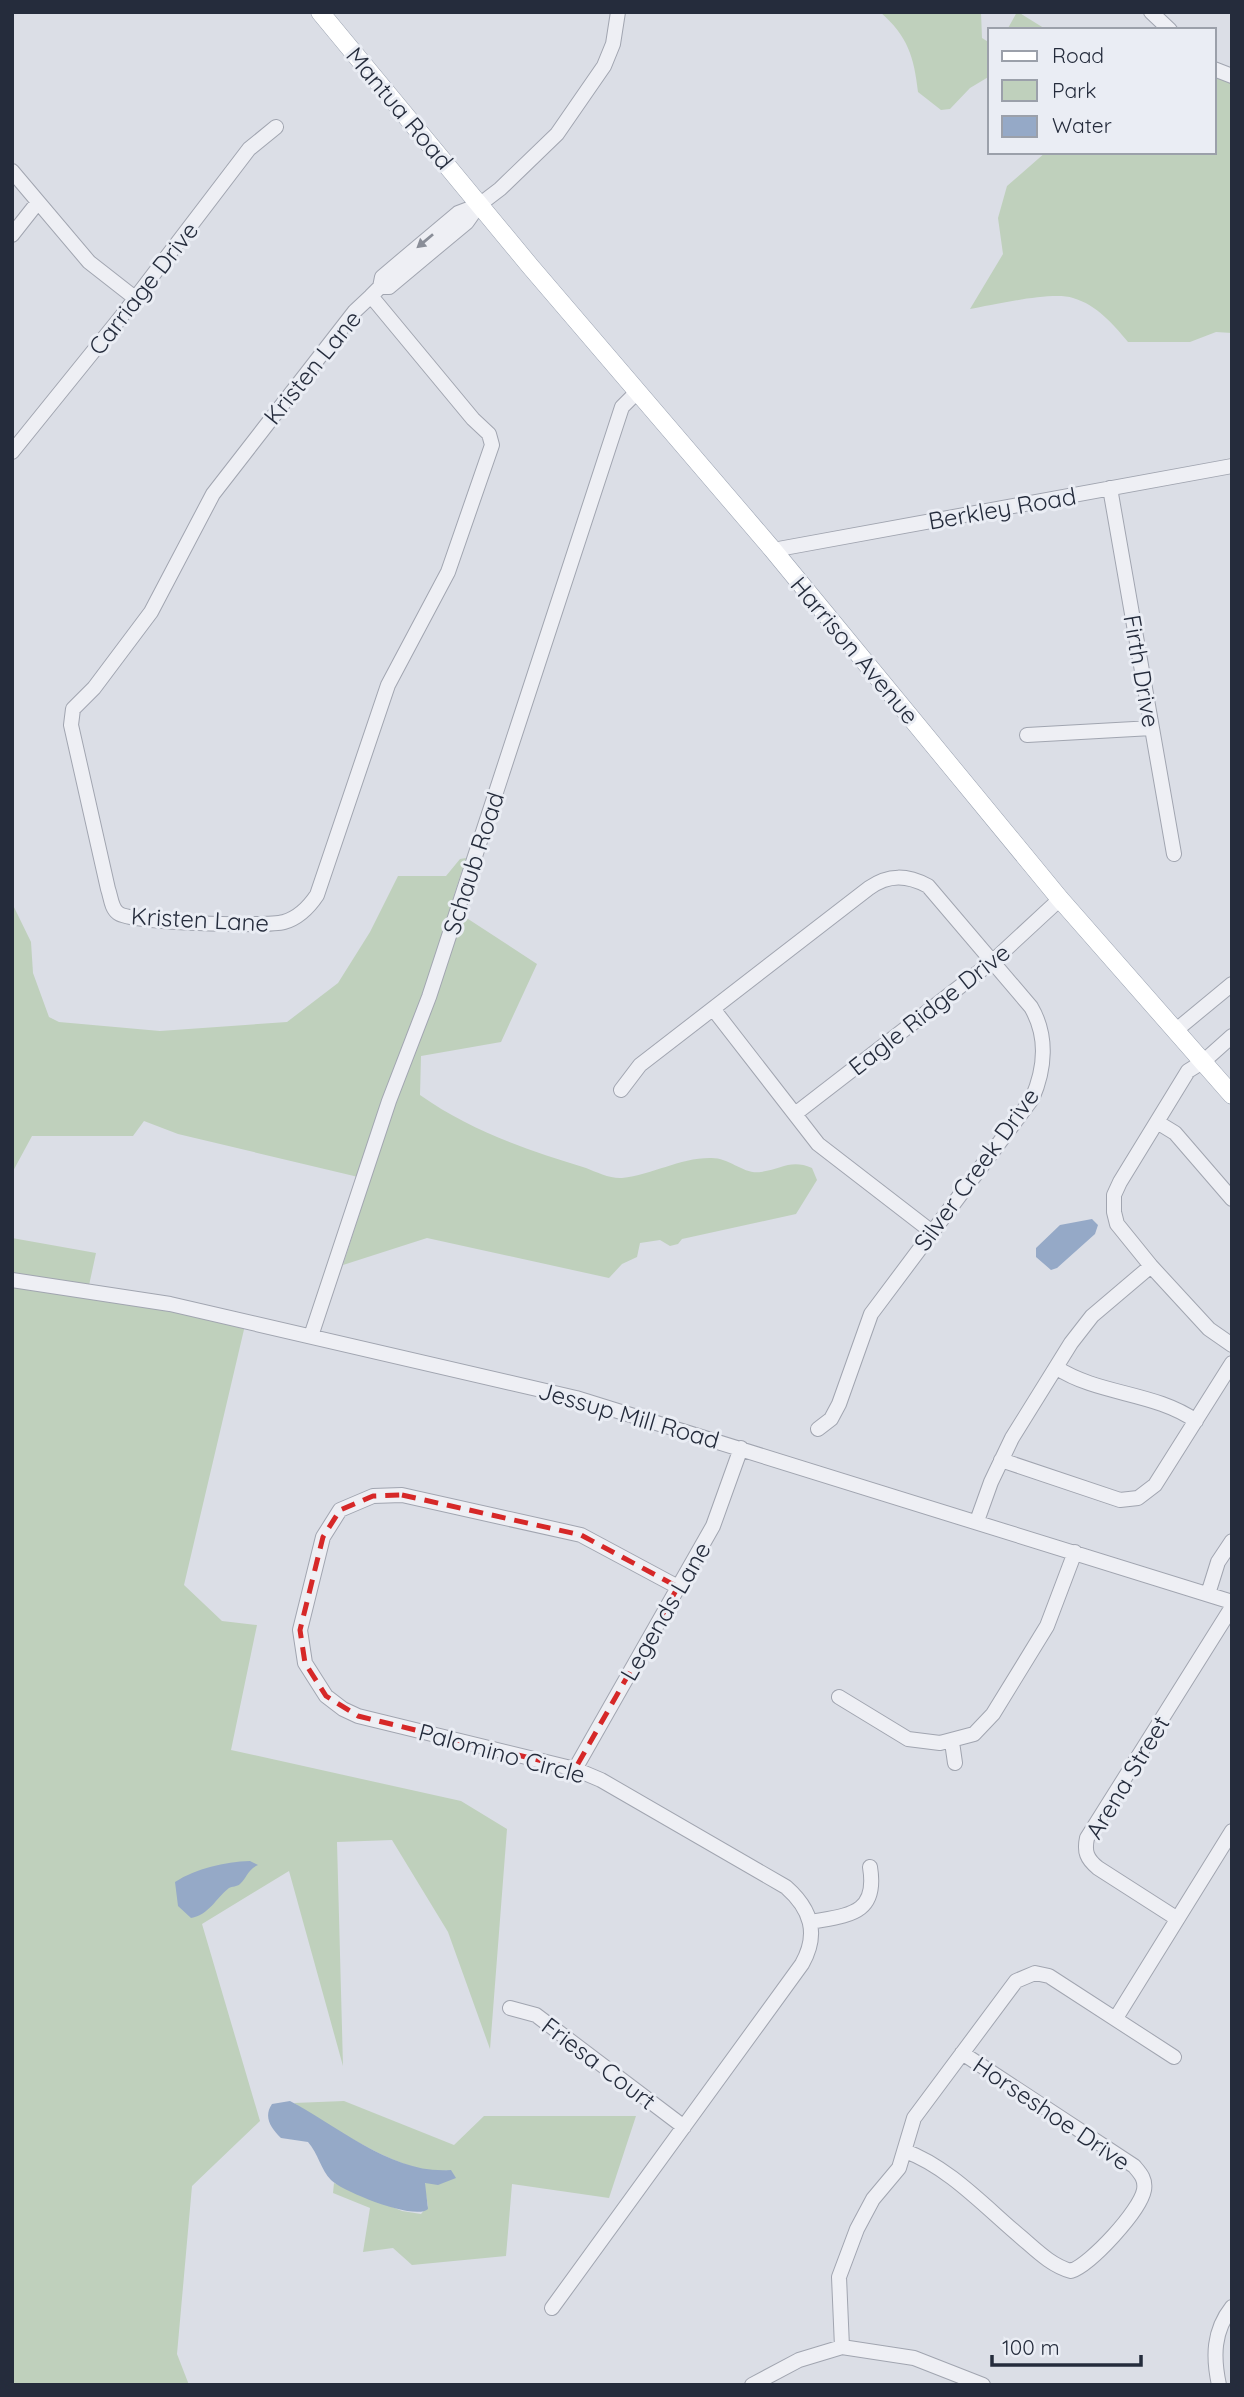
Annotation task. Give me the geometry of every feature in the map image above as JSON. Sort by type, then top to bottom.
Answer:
[{"type":"main road","name":"Mantua Road","points":[[320,12],[479,205]]},
{"type":"main road","name":"Harrison Avenue","points":[[479,205],[773,550],[1060,899],[1232,1096]]},
{"type":"street","name":"Kristen Lane","points":[[375,291],[477,424],[491,436],[491,448],[448,572],[388,685],[320,887],[309,906],[290,920],[275,924],[158,921],[121,916],[114,909],[108,889],[71,725],[72,711],[94,688],[151,611],[214,494],[236,461],[355,311],[375,291],[389,287],[467,222],[479,205],[543,149],[590,90],[612,49],[618,12]]},
{"type":"street","points":[[1151,12],[1168,28]]},
{"type":"street","name":"Carriage Drive","points":[[12,452],[249,149],[276,128]]},
{"type":"street","points":[[12,171],[89,262],[135,298]]},
{"type":"street","points":[[12,235],[38,202]]},
{"type":"street","name":"Schaub Road","points":[[311,1336],[389,1101],[429,997],[622,407],[637,392]]},
{"type":"street","name":"Berkley Road","points":[[773,550],[1232,466]]},
{"type":"street","name":"Firth Drive","points":[[1110,488],[1174,854]]},
{"type":"street","points":[[1027,735],[1152,728]]},
{"type":"street","name":"Silver Creek Drive","points":[[621,1090],[640,1065],[869,888],[880,880],[894,876],[916,879],[928,886],[993,961],[1038,1019],[1044,1054],[1039,1084],[1032,1099],[871,1314],[839,1404],[831,1419],[818,1429]]},
{"type":"street","name":"Eagle Ridge Drive","points":[[795,1114],[993,961],[1060,899]]},
{"type":"street","points":[[1175,1031],[1232,984]]},
{"type":"street","points":[[714,1010],[830,1156],[932,1232]]},
{"type":"street","points":[[1232,1036],[1204,1061],[1188,1071],[1120,1182],[1113,1200],[1117,1224],[1151,1266],[1209,1329],[1232,1345]]},
{"type":"street","points":[[1157,1122],[1175,1133],[1232,1199]]},
{"type":"street","points":[[977,1521],[1001,1460],[1092,1316],[1151,1266]]},
{"type":"street","name":"Jessup Mill Road","points":[[12,1280],[170,1304],[576,1398],[977,1521],[1232,1604]]},
{"type":"street","points":[[1001,1460],[1114,1498],[1133,1499],[1152,1489],[1232,1363]]},
{"type":"street","points":[[1057,1368],[1072,1376],[1170,1407],[1196,1421]]},
{"type":"street","name":"Legends Lane","points":[[575,1769],[713,1526],[741,1448]]},
{"type":"street","name":"Palomino Circle","points":[[678,1587],[580,1535],[402,1495],[382,1494],[340,1510],[319,1548],[300,1630],[305,1663],[327,1696],[343,1709],[358,1716],[575,1769],[601,1780],[786,1887],[803,1903],[811,1922]]},
{"type":"street","points":[[1208,1594],[1218,1562],[1232,1541]]},
{"type":"street","points":[[839,1697],[908,1739],[930,1743],[952,1742],[974,1734],[993,1714],[1056,1609],[1075,1552]]},
{"type":"street","name":"Arena Street","points":[[1176,1918],[1098,1868],[1089,1861],[1085,1849],[1087,1838],[1232,1604]]},
{"type":"street","points":[[952,1742],[955,1763]]},
{"type":"street","points":[[1116,2018],[1232,1832]]},
{"type":"street","points":[[552,2308],[802,1964],[812,1939],[811,1922],[846,1916],[865,1904],[872,1891],[870,1867]]},
{"type":"street","points":[[842,2347],[839,2277],[846,2253],[873,2199],[899,2168],[914,2119],[1016,1981],[1035,1973],[1058,1980],[1174,2057]]},
{"type":"street","name":"Friesa Court","points":[[510,2008],[536,2015],[684,2127]]},
{"type":"street","name":"Horseshoe Drive","points":[[905,2151],[939,2169],[1040,2254],[1060,2268],[1071,2271],[1091,2260],[1138,2204],[1144,2192],[1144,2180],[1134,2166],[962,2053]]},
{"type":"street","points":[[1219,2385],[1214,2361],[1219,2327],[1232,2307]]},
{"type":"street","points":[[752,2385],[799,2360],[842,2347],[914,2358],[983,2385]]},
{"type":"highlighted area","points":[[402,1495],[581,1535],[678,1587],[575,1769],[358,1716],[326,1696],[305,1663],[300,1630],[323,1537],[340,1510],[373,1496]]},
{"type":"green space","points":[[880,12],[981,12],[982,38],[988,42],[988,77],[970,88],[950,109],[941,110],[918,92],[912,58],[890,21]]},
{"type":"green space","points":[[1018,12],[1044,28],[1008,28]]},
{"type":"green space","points":[[1216,69],[1232,75],[1232,333],[1216,332],[1190,342],[1128,342],[1097,310],[1082,301],[1063,296],[1022,299],[970,309],[1003,254],[998,218],[1007,186],[1044,154],[1216,154]]},
{"type":"green space","points":[[466,858],[449,911],[462,915],[537,964],[501,1042],[421,1056],[420,1095],[459,1119],[500,1138],[613,1177],[633,1176],[687,1161],[710,1158],[724,1160],[755,1172],[805,1165],[812,1168],[817,1180],[796,1214],[682,1239],[678,1244],[670,1246],[660,1240],[640,1243],[637,1257],[622,1264],[609,1278],[427,1238],[343,1265],[370,1181],[354,1176],[178,1134],[144,1121],[133,1136],[32,1136],[12,1173],[12,903],[31,942],[33,973],[49,1017],[59,1022],[160,1031],[287,1022],[338,983],[370,932],[398,876],[446,876],[460,859]]},
{"type":"green space","points":[[12,1238],[96,1253],[88,1290],[246,1321],[184,1585],[222,1621],[257,1625],[231,1750],[461,1801],[507,1829],[490,2049],[448,1932],[392,1840],[337,1842],[343,2066],[289,1871],[202,1924],[260,2121],[192,2186],[177,2354],[189,2385],[12,2385]]},
{"type":"green space","points":[[344,2101],[454,2145],[484,2116],[636,2116],[609,2198],[512,2184],[506,2256],[412,2265],[393,2248],[363,2252],[370,2208],[333,2193],[334,2183],[402,2211],[421,2214],[428,2206],[424,2184],[448,2170],[432,2171],[391,2159],[294,2103]]},
{"type":"water","points":[[1092,1219],[1098,1225],[1095,1234],[1057,1268],[1051,1270],[1036,1257],[1036,1248],[1060,1225]]},
{"type":"water","points":[[250,1861],[258,1865],[240,1884],[229,1888],[203,1913],[191,1918],[178,1906],[175,1882],[211,1867]]},
{"type":"water","points":[[290,2101],[388,2157],[430,2170],[451,2170],[456,2178],[438,2185],[425,2183],[428,2209],[421,2212],[380,2204],[350,2191],[331,2180],[308,2142],[281,2138],[271,2126],[268,2113],[272,2104]]}]
